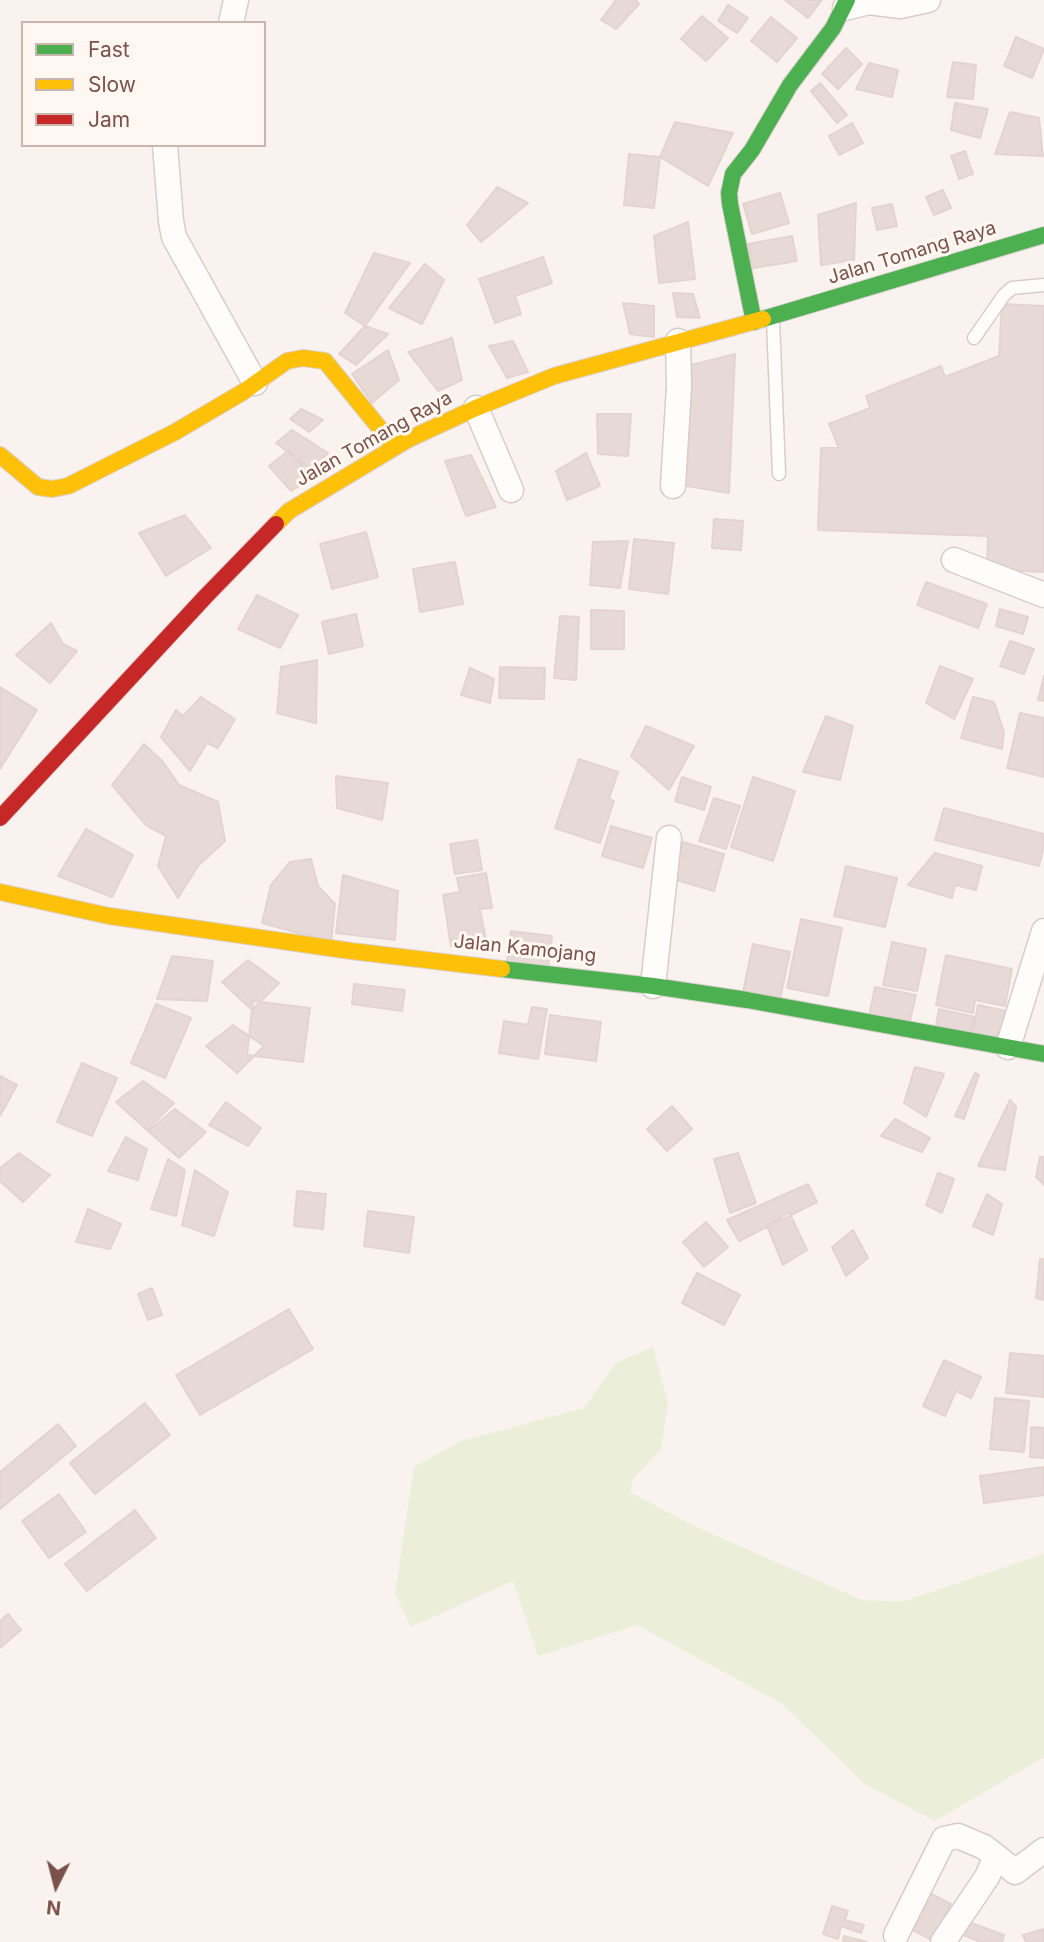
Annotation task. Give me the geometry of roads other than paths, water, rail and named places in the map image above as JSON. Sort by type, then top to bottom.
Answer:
[{"type":"main road","points":[[754,322],[730,204],[733,174],[752,150],[790,85],[833,28],[846,4]]},
{"type":"main road","name":"Jalan Tomang Raya","points":[[0,818],[281,519],[312,496],[395,447],[431,427],[554,376],[754,322],[1044,235]]},
{"type":"main road","points":[[0,455],[38,487],[52,489],[68,486],[174,432],[255,383],[287,360],[303,358],[325,361],[395,447]]},
{"type":"main road","name":"Jalan Kamojang","points":[[0,892],[109,916],[351,951],[653,986],[747,1000],[1044,1054]]},
{"type":"street","points":[[231,21],[236,0]]},
{"type":"street","points":[[846,4],[869,2],[900,6],[928,0]]},
{"type":"street","points":[[165,147],[174,237],[255,383]]},
{"type":"street","points":[[673,486],[678,341]]},
{"type":"street","points":[[475,408],[511,490]]},
{"type":"street","points":[[954,560],[1044,595]]},
{"type":"street","points":[[653,986],[668,838]]},
{"type":"street","points":[[1008,1047],[1044,931]]},
{"type":"street","points":[[896,1935],[944,1839],[958,1836],[984,1847],[1015,1872],[1044,1850]]},
{"type":"street","points":[[943,1942],[994,1861],[1001,1860]]},
{"type":"lane","points":[[974,338],[1003,295],[1012,288],[1044,285]]},
{"type":"lane","points":[[773,316],[779,474]]}]
